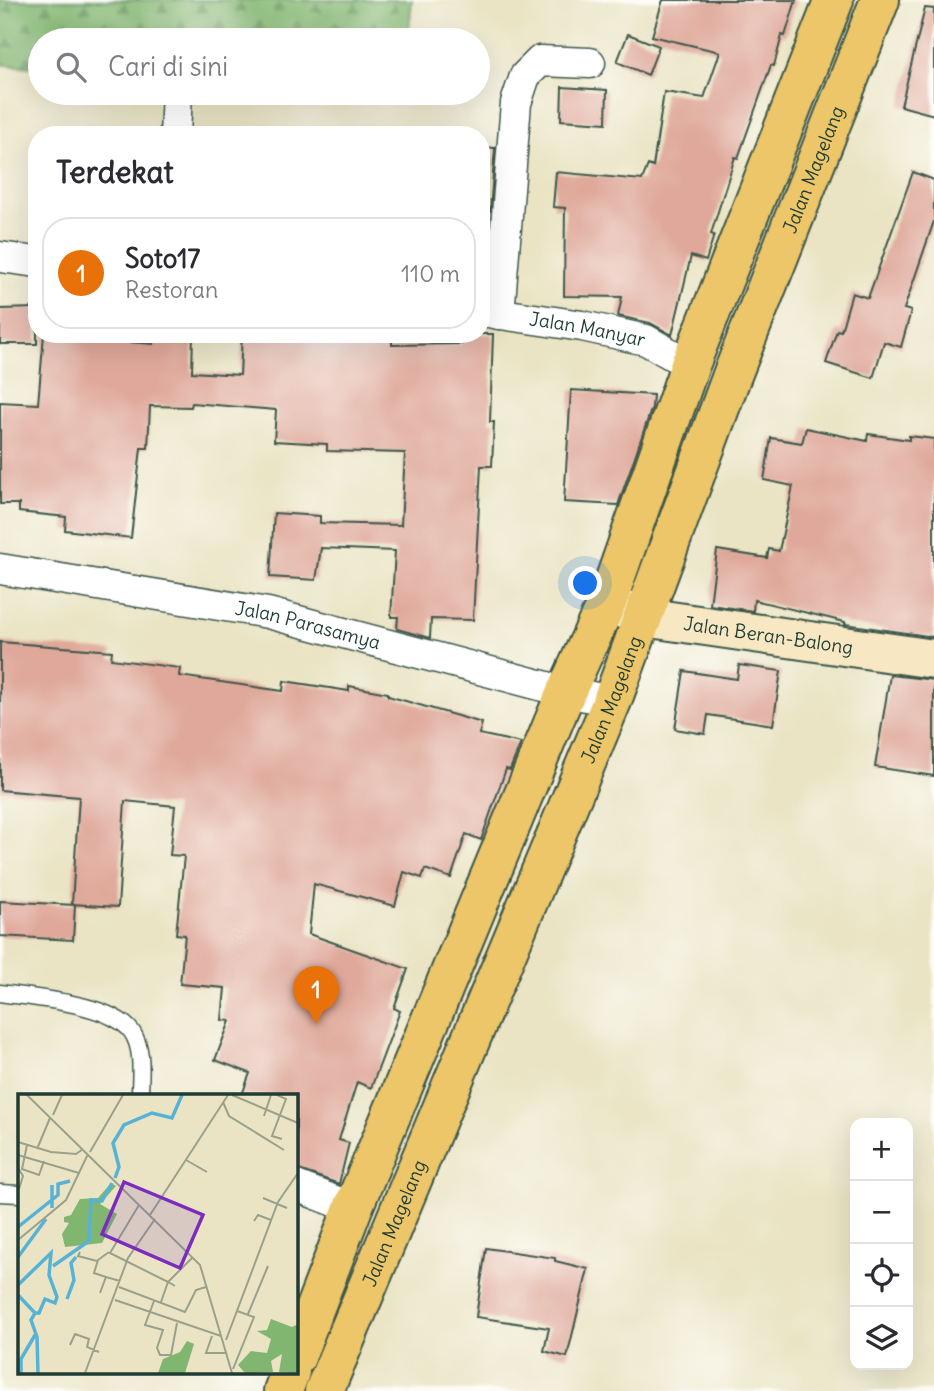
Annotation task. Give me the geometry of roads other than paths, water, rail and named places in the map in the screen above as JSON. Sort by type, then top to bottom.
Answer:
[{"type":"highway","points":[[298,1352],[353,1208],[566,692],[607,602],[690,365],[834,0]]},
{"type":"highway","name":"Jalan Magelang","points":[[324,1391],[612,701],[731,378],[880,0]]},
{"type":"highway","points":[[283,1391],[289,1374]]},
{"type":"main road","name":"Jalan Beran-Balong","points":[[607,602],[643,617],[934,659]]},
{"type":"street","points":[[490,313],[516,103],[525,76],[540,61],[590,63]]},
{"type":"street","points":[[175,126],[176,105]]},
{"type":"street","points":[[0,257],[28,260]]},
{"type":"street","name":"Jalan Manyar","points":[[490,313],[582,326],[646,340],[690,365]]},
{"type":"street","name":"Jalan Parasamya","points":[[0,569],[268,613],[566,692],[612,701]]},
{"type":"street","points":[[298,1187],[353,1208]]},
{"type":"lane","points":[[0,993],[83,1005],[117,1020],[131,1031],[139,1049],[140,1094]]},
{"type":"lane","points":[[0,1192],[18,1194]]},
{"type":"place","name":"Soto17","points":[[316,1024]]}]
